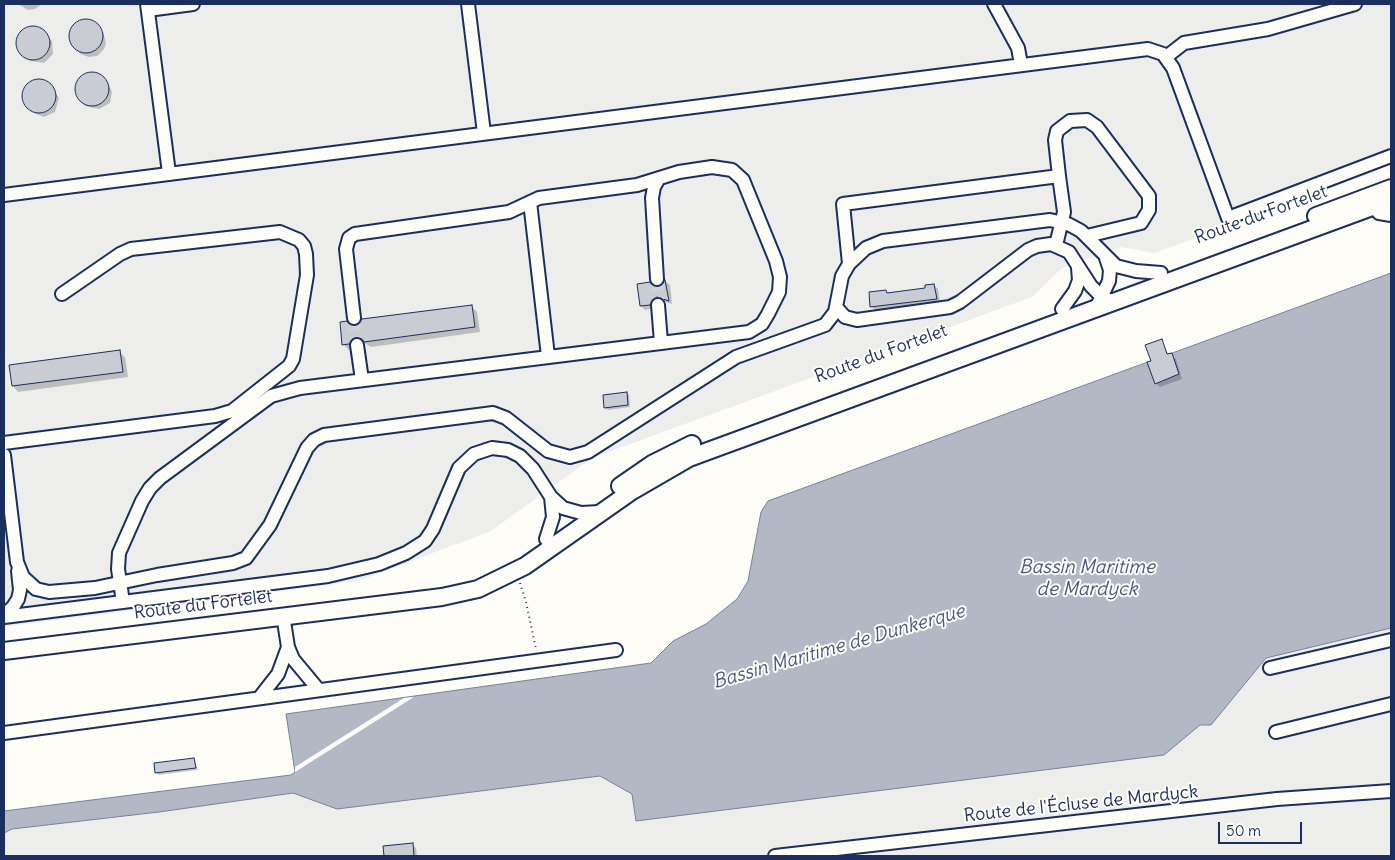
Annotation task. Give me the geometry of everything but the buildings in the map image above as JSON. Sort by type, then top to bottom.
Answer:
[{"type":"main road","name":"Route du Fortelet","points":[[4,651],[469,592],[492,584],[515,572],[657,474],[696,454],[1103,299],[1371,202],[1391,188]]},
{"type":"main road","name":"Route du Fortelet","points":[[407,600],[477,580],[501,568],[546,539],[652,464],[684,448],[1062,309],[1103,299],[1161,273],[1371,202],[1391,200]]},
{"type":"street","points":[[169,173],[147,7],[193,4]]},
{"type":"street","points":[[468,4],[484,133]]},
{"type":"street","points":[[994,4],[1018,48],[1021,64]]},
{"type":"street","points":[[1166,57],[1184,43],[1268,29],[1355,4]]},
{"type":"street","points":[[4,195],[1148,48],[1158,51],[1166,57],[1173,68],[1228,218],[1391,156]]},
{"type":"street","points":[[1056,245],[1062,222],[1063,206],[1055,140],[1058,131],[1070,121],[1087,120],[1097,128],[1149,196],[1149,210],[1141,223],[1087,236]]},
{"type":"street","points":[[123,602],[118,563],[119,553],[142,501],[160,478],[264,400],[277,393],[362,380],[754,330],[762,324],[768,314],[777,297],[780,282],[774,256],[746,185],[736,172],[724,167],[712,167],[678,172],[630,186],[539,198],[513,212],[352,235],[347,241],[346,249],[354,318]]},
{"type":"street","points":[[849,264],[843,204],[1059,176]]},
{"type":"street","points":[[656,279],[652,198],[654,187],[659,178]]},
{"type":"street","points":[[530,202],[548,356]]},
{"type":"street","points":[[1371,202],[1382,215],[1391,215]]},
{"type":"street","points":[[17,562],[20,572],[27,582],[42,590],[74,592],[157,575],[233,563],[246,558],[266,532],[307,448],[314,440],[324,435],[493,413],[506,418],[548,452],[575,457],[592,450],[612,438],[736,357],[821,327],[830,320],[836,307],[842,276],[849,264],[871,245],[891,239],[1037,220],[1062,222],[1087,236],[1112,263],[1122,268],[1161,273]]},
{"type":"street","points":[[4,443],[215,416],[232,411],[292,362],[306,275],[306,254],[299,240],[280,232],[131,249],[120,254],[62,294]]},
{"type":"street","points":[[836,307],[845,318],[857,320],[950,307],[960,302],[1032,248],[1041,244],[1056,245],[1069,252],[1103,299]]},
{"type":"street","points":[[1103,299],[1110,275],[1104,256]]},
{"type":"street","points":[[1062,309],[1073,296],[1077,285],[1078,265]]},
{"type":"street","points":[[658,305],[661,342]]},
{"type":"street","points":[[357,345],[362,380]]},
{"type":"street","points":[[4,616],[346,573],[372,567],[399,556],[425,541],[433,529],[460,468],[468,458],[485,450],[502,449],[520,456],[533,469],[551,497],[563,508],[581,514],[603,512]]},
{"type":"street","points":[[4,455],[20,595],[13,607],[4,616]]},
{"type":"street","points":[[546,539],[553,517],[551,497]]},
{"type":"street","points":[[283,615],[288,647],[296,664],[318,689]]},
{"type":"street","points":[[1270,668],[1391,640]]},
{"type":"street","points":[[260,698],[278,674],[288,647]]},
{"type":"street","points":[[4,732],[616,650]]},
{"type":"street","points":[[1276,732],[1391,704]]},
{"type":"street","name":"Route de l'Écluse de Mardyck","points":[[782,856],[1277,800],[1391,791]]},
{"type":"path","points":[[515,572],[524,595],[536,642],[534,662]]},
{"type":"shaded area","points":[[4,4],[1391,4],[1391,164],[1155,253],[1121,247],[1062,268],[1032,297],[592,458],[491,531],[358,581],[4,627]]},
{"type":"shaded area","points":[[1391,628],[1391,856],[4,856],[4,833],[12,829],[159,812],[293,793],[337,809],[600,776],[632,794],[636,821],[1164,755],[1200,725],[1211,725],[1266,658]]},
{"type":"water","name":"Bassin Maritime de Mardyck","points":[[1391,273],[1391,628],[1266,658],[1211,725],[1200,725],[1164,755],[636,821],[632,794],[600,776],[337,809],[293,793],[159,812],[12,829],[4,833],[4,811],[291,775],[295,772],[286,714],[651,663],[673,641],[706,624],[737,599],[748,581],[761,512],[768,501]]},
{"type":"pier","points":[[414,697],[295,772],[295,767],[404,698]]},
{"type":"tunnel","points":[[657,279],[658,305]]},
{"type":"tunnel","points":[[354,318],[357,345]]},
{"type":"water label","name":"Bassin Maritime de Dunkerque","points":[[839,647]]}]
